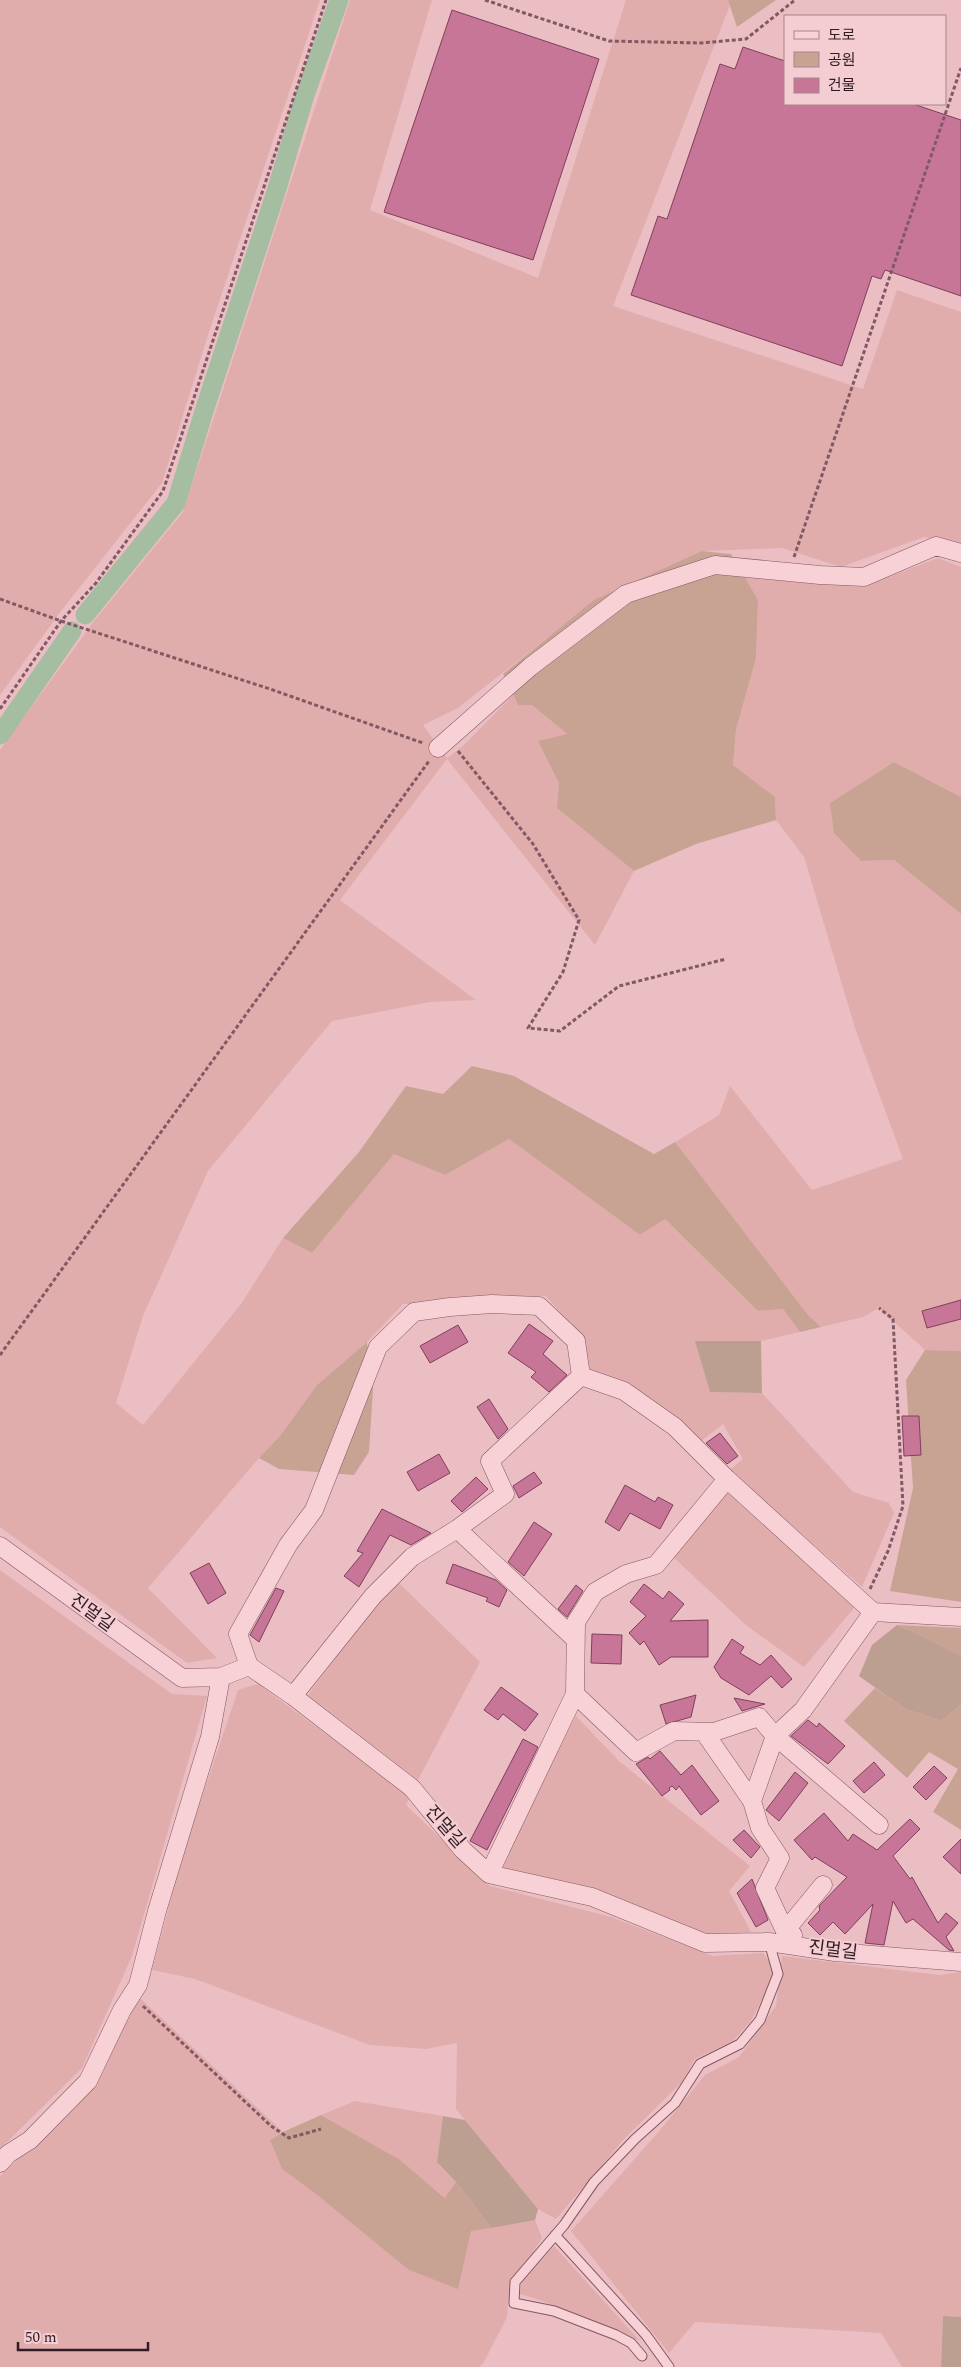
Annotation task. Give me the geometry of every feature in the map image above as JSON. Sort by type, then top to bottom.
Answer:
[{"type":"street","points":[[443,743],[530,667],[626,594],[715,564],[789,572],[864,577],[936,546],[961,553]]},
{"type":"street","points":[[249,1666],[238,1634],[288,1545],[314,1510],[378,1347],[414,1312],[492,1304],[539,1306],[576,1341],[580,1376]]},
{"type":"street","points":[[580,1376],[624,1391],[675,1427],[727,1480],[868,1607],[961,1617]]},
{"type":"street","points":[[293,1696],[373,1596],[412,1557],[457,1529],[505,1494],[490,1461],[580,1376]]},
{"type":"street","points":[[489,1874],[575,1694],[574,1638],[576,1622],[595,1592],[626,1574],[656,1565],[727,1480]]},
{"type":"street","points":[[457,1529],[574,1638]]},
{"type":"street","name":"진멀길","points":[[0,1546],[182,1678],[221,1678],[249,1666],[293,1696],[412,1788],[463,1850],[489,1874],[592,1897],[705,1943],[769,1942],[835,1952],[961,1962]]},
{"type":"street","points":[[752,1801],[775,1736],[803,1710],[868,1607]]},
{"type":"street","points":[[0,2163],[8,2154],[30,2140],[88,2081],[122,2010],[138,1984],[157,1911],[210,1737],[221,1678]]},
{"type":"street","points":[[575,1694],[636,1752],[674,1731],[714,1732],[759,1717],[775,1736],[879,1824]]},
{"type":"street","points":[[704,1732],[752,1801],[760,1828],[780,1858],[765,1888],[785,1931],[835,1952]]},
{"type":"street","points":[[785,1931],[823,1885]]},
{"type":"lane","points":[[642,2356],[631,2343],[616,2335],[554,2311],[514,2303],[515,2282],[555,2235],[594,2182],[635,2139],[675,2103],[700,2064],[740,2044],[760,2020],[778,1974],[769,1942]]},
{"type":"lane","points":[[555,2235],[646,2336],[668,2367]]},
{"type":"path","points":[[0,709],[61,621],[96,583],[163,491],[326,0]]},
{"type":"path","points":[[485,0],[609,41],[702,43],[746,39],[795,0]]},
{"type":"path","points":[[789,572],[961,68]]},
{"type":"path","points":[[0,599],[61,621],[270,689],[443,743],[533,844],[579,920],[563,972],[528,1028],[560,1031],[619,986],[726,959]]},
{"type":"path","points":[[0,1354],[443,743]]},
{"type":"path","points":[[868,1607],[903,1506],[893,1319],[879,1308]]},
{"type":"path","points":[[131,1995],[271,2126],[289,2138],[321,2129]]},
{"type":"shaded area","points":[[0,0],[320,0],[208,335],[162,483],[61,611],[0,695]]},
{"type":"shaded area","points":[[350,0],[432,0],[370,210],[538,278],[626,0],[728,0],[730,5],[613,306],[863,389],[897,290],[961,312],[961,545],[924,537],[841,567],[782,548],[702,551],[594,601],[458,708],[423,725],[447,758],[463,746],[513,695],[518,705],[532,705],[567,734],[539,741],[559,783],[557,808],[634,871],[595,945],[447,759],[340,900],[476,1000],[430,1002],[332,1021],[208,1171],[143,1316],[116,1403],[143,1425],[241,1304],[283,1238],[312,1253],[394,1154],[445,1175],[509,1139],[640,1235],[665,1219],[758,1311],[783,1309],[800,1332],[761,1341],[696,1341],[710,1392],[762,1393],[853,1492],[889,1503],[894,1513],[862,1587],[730,1470],[743,1459],[723,1424],[700,1442],[588,1370],[584,1340],[546,1296],[403,1304],[367,1342],[317,1385],[280,1436],[148,1588],[217,1658],[187,1663],[0,1527],[0,750],[95,620],[183,512]]},
{"type":"shaded area","points":[[938,558],[961,567],[961,797],[894,762],[830,803],[861,861],[894,860],[961,914],[961,1351],[925,1350],[879,1308],[863,1317],[821,1327],[808,1315],[675,1142],[719,1115],[730,1086],[812,1190],[903,1159],[856,1031],[804,857],[776,820],[775,797],[733,765],[736,730],[756,658],[758,600],[744,577],[865,586]]},
{"type":"shaded area","points":[[695,1341],[761,1341],[762,1393],[710,1392]]},
{"type":"shaded area","points":[[728,1490],[855,1607],[804,1667],[747,1626],[672,1556]]},
{"type":"shaded area","points":[[0,1570],[172,1694],[207,1696],[132,1956],[82,2068],[0,2149]]},
{"type":"shaded area","points":[[399,1583],[480,1662],[418,1780],[308,1695],[372,1609]]},
{"type":"shaded area","points":[[897,1625],[961,1656],[961,1704],[942,1721],[905,1709],[859,1676],[872,1645]]},
{"type":"shaded area","points":[[258,1684],[410,1796],[406,1805],[490,1886],[611,1917],[713,1956],[763,1953],[771,1963],[773,1978],[751,2021],[733,2041],[695,2059],[681,2083],[625,2138],[556,2219],[538,2209],[456,2109],[457,2043],[426,2049],[370,2045],[195,1979],[152,1970],[184,1850],[238,1690]]},
{"type":"shaded area","points":[[576,1716],[620,1762],[750,1866],[729,1891],[751,1932],[709,1935],[602,1891],[497,1868]]},
{"type":"shaded area","points":[[782,1956],[940,1975],[961,1972],[961,2317],[943,2316],[941,2367],[902,2367],[881,2333],[695,2322],[669,2353],[571,2231],[661,2129],[705,2075],[739,2057],[776,2006]]},
{"type":"shaded area","points":[[140,1998],[283,2132],[270,2140],[282,2169],[321,2198],[471,2231],[535,2220],[542,2238],[509,2291],[507,2317],[484,2362],[479,2367],[0,2367],[0,2176],[98,2081],[127,2016]]},
{"type":"shaded area","points":[[355,2101],[443,2116],[437,2162],[456,2182],[446,2198],[400,2161],[321,2115]]},
{"type":"shaded area","points":[[443,2116],[465,2120],[538,2209],[535,2220],[491,2228],[456,2182],[437,2162]]},
{"type":"shaded area","points":[[554,2246],[640,2341],[520,2294],[522,2281]]},
{"type":"shaded area","points":[[943,2316],[961,2317],[961,2367],[941,2367]]},
{"type":"green space","points":[[728,0],[776,0],[737,27]]},
{"type":"green space","points":[[702,551],[731,554],[758,600],[756,658],[736,730],[733,765],[775,797],[776,820],[696,844],[634,871],[557,808],[559,783],[538,741],[567,734],[532,705],[518,705],[503,674],[594,600]]},
{"type":"green space","points":[[894,762],[961,797],[961,914],[894,860],[861,861],[834,833],[830,803]]},
{"type":"green space","points":[[472,1066],[514,1076],[654,1154],[675,1142],[808,1315],[821,1327],[800,1332],[783,1309],[758,1311],[665,1219],[640,1235],[509,1139],[445,1175],[394,1154],[312,1253],[283,1238],[359,1152],[406,1086],[443,1094]]},
{"type":"green space","points":[[367,1342],[373,1389],[369,1452],[354,1475],[279,1469],[259,1458],[280,1436],[317,1385]]},
{"type":"green space","points":[[925,1350],[961,1351],[961,1602],[890,1591],[913,1488],[906,1380]]},
{"type":"green space","points":[[897,1625],[961,1628],[961,1656],[925,1637]]},
{"type":"green space","points":[[875,1688],[905,1709],[942,1721],[961,1704],[961,1830],[933,1812],[958,1769],[929,1752],[907,1778],[844,1721]]},
{"type":"green space","points":[[321,2115],[400,2160],[445,2198],[456,2182],[491,2228],[471,2231],[458,2289],[409,2270],[321,2198],[282,2169],[270,2140]]},
{"type":"building","points":[[452,10],[599,59],[533,260],[384,212]]},
{"type":"building","points":[[743,47],[784,61],[784,105],[916,105],[961,120],[961,296],[885,270],[881,279],[872,276],[842,366],[631,295],[658,216],[667,219],[720,64],[735,69]]},
{"type":"building","points":[[961,1300],[961,1319],[927,1328],[922,1311]]},
{"type":"building","points":[[529,1324],[553,1341],[543,1354],[567,1375],[549,1392],[531,1377],[536,1372],[508,1353]]},
{"type":"building","points":[[458,1325],[468,1342],[430,1363],[420,1346]]},
{"type":"building","points":[[489,1399],[508,1429],[498,1439],[477,1407]]},
{"type":"building","points":[[902,1416],[919,1416],[921,1455],[904,1456]]},
{"type":"building","points":[[720,1433],[738,1456],[727,1464],[706,1443]]},
{"type":"building","points":[[439,1454],[450,1473],[418,1491],[407,1472]]},
{"type":"building","points":[[534,1472],[542,1483],[519,1498],[513,1486]]},
{"type":"building","points":[[476,1477],[488,1489],[462,1512],[451,1501]]},
{"type":"building","points":[[625,1485],[655,1502],[658,1497],[673,1505],[660,1529],[630,1513],[619,1531],[605,1522]]},
{"type":"building","points":[[382,1509],[431,1533],[411,1545],[390,1535],[359,1587],[344,1576],[363,1553],[357,1551]]},
{"type":"building","points":[[534,1522],[552,1534],[524,1576],[508,1562]]},
{"type":"building","points":[[209,1563],[226,1593],[208,1604],[190,1573]]},
{"type":"building","points":[[453,1564],[496,1580],[507,1590],[499,1607],[486,1601],[488,1598],[446,1583]]},
{"type":"building","points":[[644,1584],[663,1599],[669,1591],[684,1604],[670,1621],[708,1620],[708,1657],[671,1657],[659,1665],[644,1641],[640,1645],[629,1633],[646,1616],[630,1602]]},
{"type":"building","points":[[576,1585],[583,1591],[567,1617],[558,1609]]},
{"type":"building","points":[[276,1588],[284,1591],[259,1642],[250,1635]]},
{"type":"building","points":[[592,1634],[622,1635],[621,1664],[591,1663]]},
{"type":"building","points":[[732,1639],[744,1647],[740,1653],[760,1665],[771,1655],[792,1679],[782,1688],[771,1676],[749,1695],[721,1678],[714,1667]]},
{"type":"building","points":[[501,1687],[538,1714],[525,1731],[503,1714],[498,1720],[484,1710]]},
{"type":"building","points":[[696,1695],[691,1717],[666,1724],[660,1705]]},
{"type":"building","points":[[734,1698],[765,1704],[742,1711]]},
{"type":"building","points":[[808,1720],[817,1727],[819,1723],[845,1746],[828,1764],[791,1736]]},
{"type":"building","points":[[523,1739],[538,1747],[487,1850],[470,1841]]},
{"type":"building","points":[[660,1751],[681,1775],[692,1765],[719,1801],[701,1815],[679,1786],[676,1790],[672,1786],[662,1796],[636,1764],[648,1757],[650,1759]]},
{"type":"building","points":[[874,1762],[885,1775],[864,1793],[853,1781]]},
{"type":"building","points":[[934,1766],[947,1778],[926,1800],[913,1787]]},
{"type":"building","points":[[795,1772],[808,1783],[779,1821],[766,1810]]},
{"type":"building","points":[[824,1813],[848,1841],[853,1834],[877,1850],[910,1819],[920,1829],[893,1856],[910,1879],[912,1877],[938,1923],[946,1913],[958,1923],[946,1937],[954,1951],[949,1950],[913,1919],[906,1923],[893,1901],[884,1945],[865,1943],[873,1904],[845,1934],[833,1922],[820,1935],[808,1923],[820,1910],[819,1906],[847,1877],[815,1857],[812,1860],[794,1840]]},
{"type":"building","points":[[744,1830],[760,1847],[751,1858],[733,1840]]},
{"type":"building","points":[[961,1839],[961,1874],[943,1857]]},
{"type":"building","points":[[752,1879],[768,1920],[756,1927],[737,1893]]},
{"type":"waterway","points":[[85,615],[176,503],[275,195],[305,95],[339,0]]},
{"type":"waterway","points":[[0,735],[72,631]]}]
